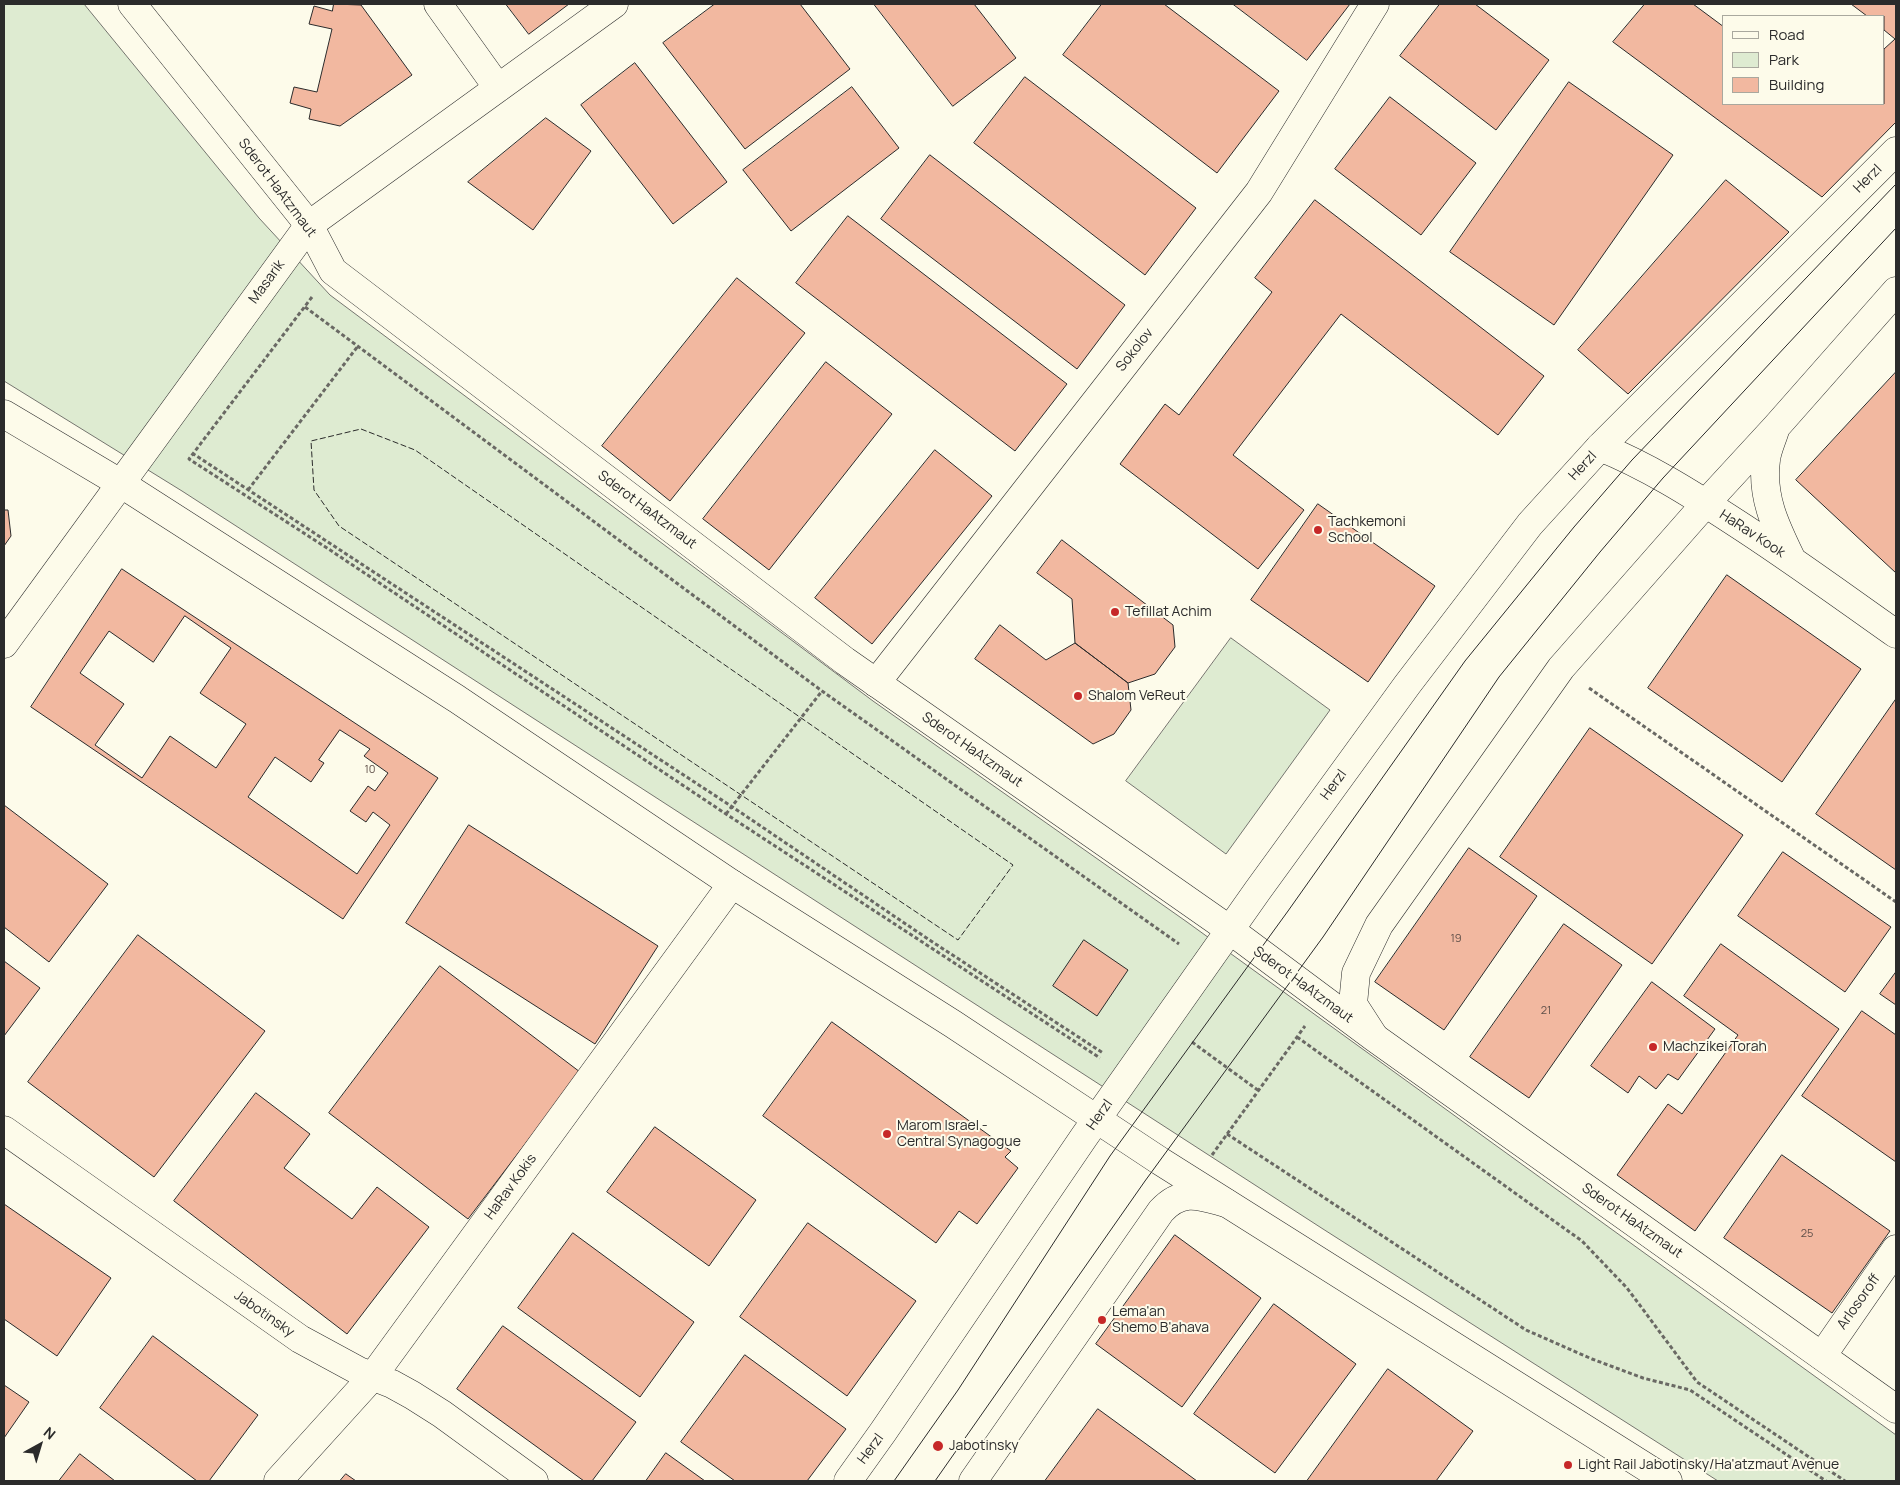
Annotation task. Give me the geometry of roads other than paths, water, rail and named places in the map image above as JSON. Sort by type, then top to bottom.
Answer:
[{"type":"street","name":"Sderot HaAtzmaut","points":[[132,4],[309,225],[333,271],[876,683],[1230,930],[1375,1038],[1896,1409]]},
{"type":"street","points":[[438,4],[498,88]]},
{"type":"street","name":"Masarik","points":[[4,644],[309,225],[614,4]]},
{"type":"street","name":"Sokolov","points":[[876,683],[1258,192],[1375,4]]},
{"type":"street","name":"Herzl","points":[[848,1481],[1164,1022],[1407,685],[1530,524],[1600,447],[1896,151]]},
{"type":"street","points":[[1375,1038],[1353,1004],[1356,973],[1379,925],[1561,668],[1896,291]]},
{"type":"street","points":[[4,414],[120,483],[457,699],[732,884],[953,1024],[1193,1182],[1668,1481]]},
{"type":"street","points":[[1776,427],[1766,460],[1766,492],[1774,523],[1792,560]]},
{"type":"street","name":"HaRav Kook","points":[[1600,447],[1632,460],[1706,503],[1792,560],[1896,634]]},
{"type":"street","name":"HaRav Kokis","points":[[278,1481],[373,1376],[732,884]]},
{"type":"street","name":"Jabotinsky","points":[[4,1130],[300,1339],[412,1395],[442,1414],[534,1481]]},
{"type":"street","points":[[973,1481],[1171,1200],[1182,1196],[1202,1197],[1226,1203]]},
{"type":"street","name":"Arlosoroff","points":[[1822,1356],[1896,1249]]},
{"type":"tram line","points":[[894,1481],[958,1390],[1110,1156],[1288,911],[1465,661],[1574,527],[1632,460],[1896,184]]},
{"type":"tram line","points":[[935,1481],[1145,1181],[1323,937],[1499,677],[1600,552],[1663,478],[1896,228]]},
{"type":"place","name":"Tachkemoni School","points":[[1318,530]]},
{"type":"place","name":"Tefillat Achim","points":[[1115,612]]},
{"type":"place","name":"Shalom VeReut","points":[[1078,696]]},
{"type":"place","name":"Machzikei Torah","points":[[1653,1047]]},
{"type":"place","name":"Marom Israel - Central Synagogue","points":[[887,1134]]},
{"type":"place","name":"Lema'an Shemo B'ahava","points":[[1102,1320]]},
{"type":"place","name":"Jabotinsky","points":[[938,1446]]},
{"type":"place","name":"Light Rail Jabotinsky/Ha'atzmaut Avenue","points":[[1568,1465]]}]
